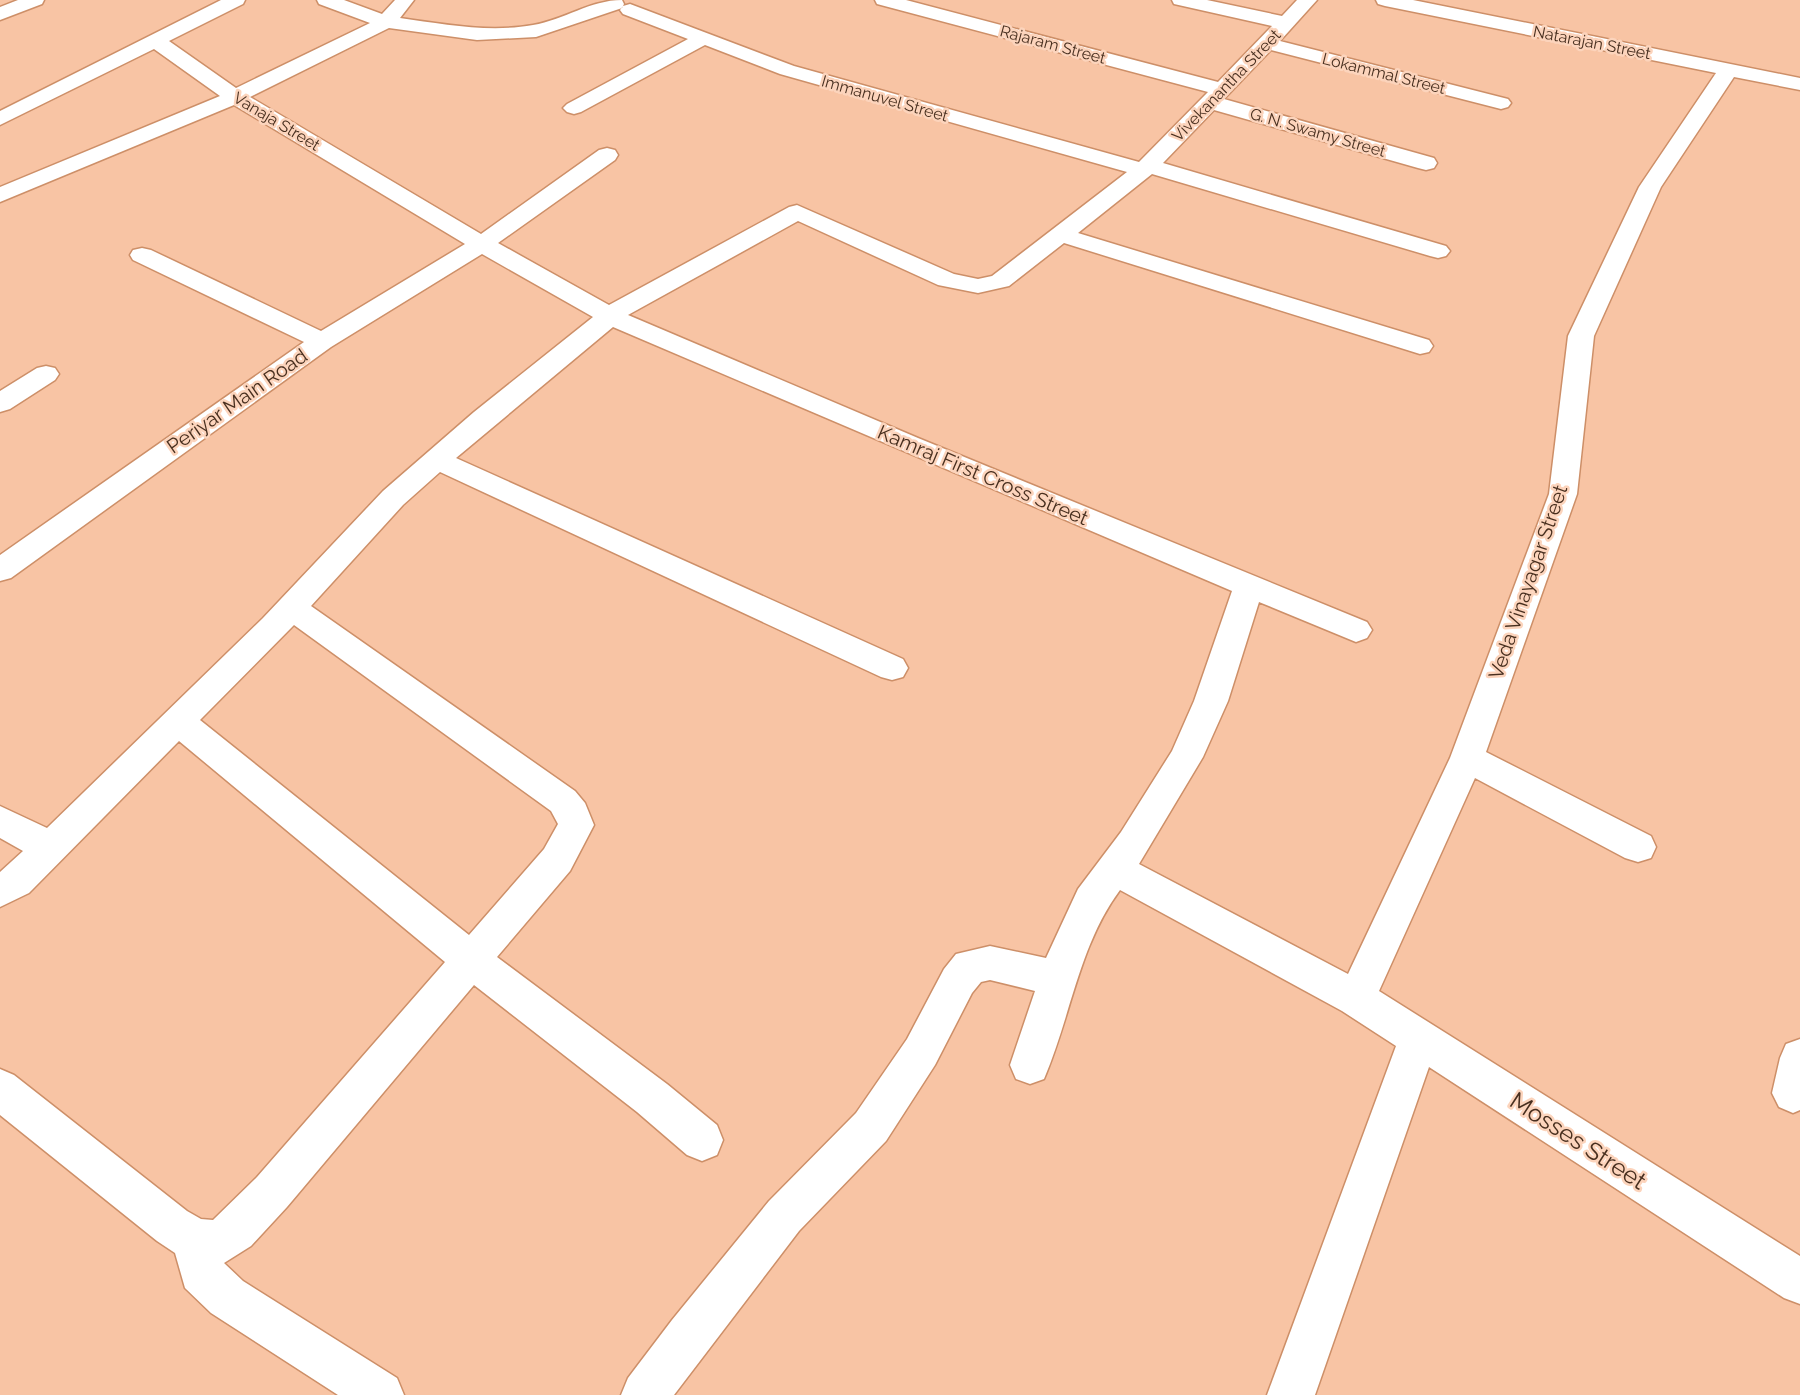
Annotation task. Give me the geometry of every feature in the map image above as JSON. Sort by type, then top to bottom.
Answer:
[{"type":"street","points":[[0,14],[35,0]]},
{"type":"street","points":[[0,119],[236,0]]},
{"type":"street","points":[[326,0],[386,22]]},
{"type":"street","points":[[0,195],[235,96],[386,22],[405,0]]},
{"type":"street","name":"Rajaram Street","points":[[884,0],[1216,95]]},
{"type":"street","points":[[1181,0],[1286,23]]},
{"type":"street","name":"Vivekanantha Street","points":[[611,317],[621,308],[797,212],[947,280],[978,286],[1000,281],[1146,168],[1308,0]]},
{"type":"street","name":"Natarajan Street","points":[[1385,0],[1800,84]]},
{"type":"street","name":"Immanuvel Street","points":[[386,22],[477,34],[536,31],[623,7],[787,70],[1146,168],[1438,252]]},
{"type":"street","points":[[574,108],[702,39]]},
{"type":"street","name":"Vanaja Street","points":[[154,40],[235,96],[482,244],[611,317]]},
{"type":"street","name":"Lokammal Street","points":[[1266,43],[1502,103]]},
{"type":"street","name":"Veda Vinayagar Street","points":[[1356,998],[1467,759],[1563,494],[1581,336],[1650,187],[1728,70]]},
{"type":"street","name":"G. N. Swamy Street","points":[[1216,95],[1426,163]]},
{"type":"street","name":"Periyar Main Road","points":[[0,570],[322,341],[482,244],[607,155]]},
{"type":"street","points":[[1060,235],[1420,346]]},
{"type":"street","points":[[142,255],[322,341]]},
{"type":"street","points":[[0,891],[16,882],[178,721],[291,607],[393,498],[484,418],[611,317]]},
{"type":"street","name":"Kamraj First Cross Street","points":[[611,317],[1356,630]]},
{"type":"street","points":[[0,403],[46,374]]},
{"type":"street","points":[[437,460],[892,668]]},
{"type":"street","points":[[1030,1065],[1066,957],[1091,900],[1134,843],[1186,757],[1210,701],[1249,585]]},
{"type":"street","points":[[0,1089],[60,1138],[195,1240],[218,1243],[236,1231],[557,860],[576,825],[573,813],[562,801],[291,607]]},
{"type":"street","points":[[178,721],[471,960],[652,1098],[702,1140]]},
{"type":"street","points":[[1467,759],[1638,847]]},
{"type":"street","points":[[0,821],[51,848]]},
{"type":"street","name":"Mosses Street","points":[[1115,869],[1356,998],[1800,1282]]},
{"type":"street","points":[[645,1395],[688,1336],[784,1216],[871,1127],[921,1052],[958,981],[970,966],[990,963],[1059,979]]},
{"type":"street","points":[[1291,1395],[1419,1038]]},
{"type":"street","points":[[195,1240],[201,1272],[227,1297],[380,1395]]}]
